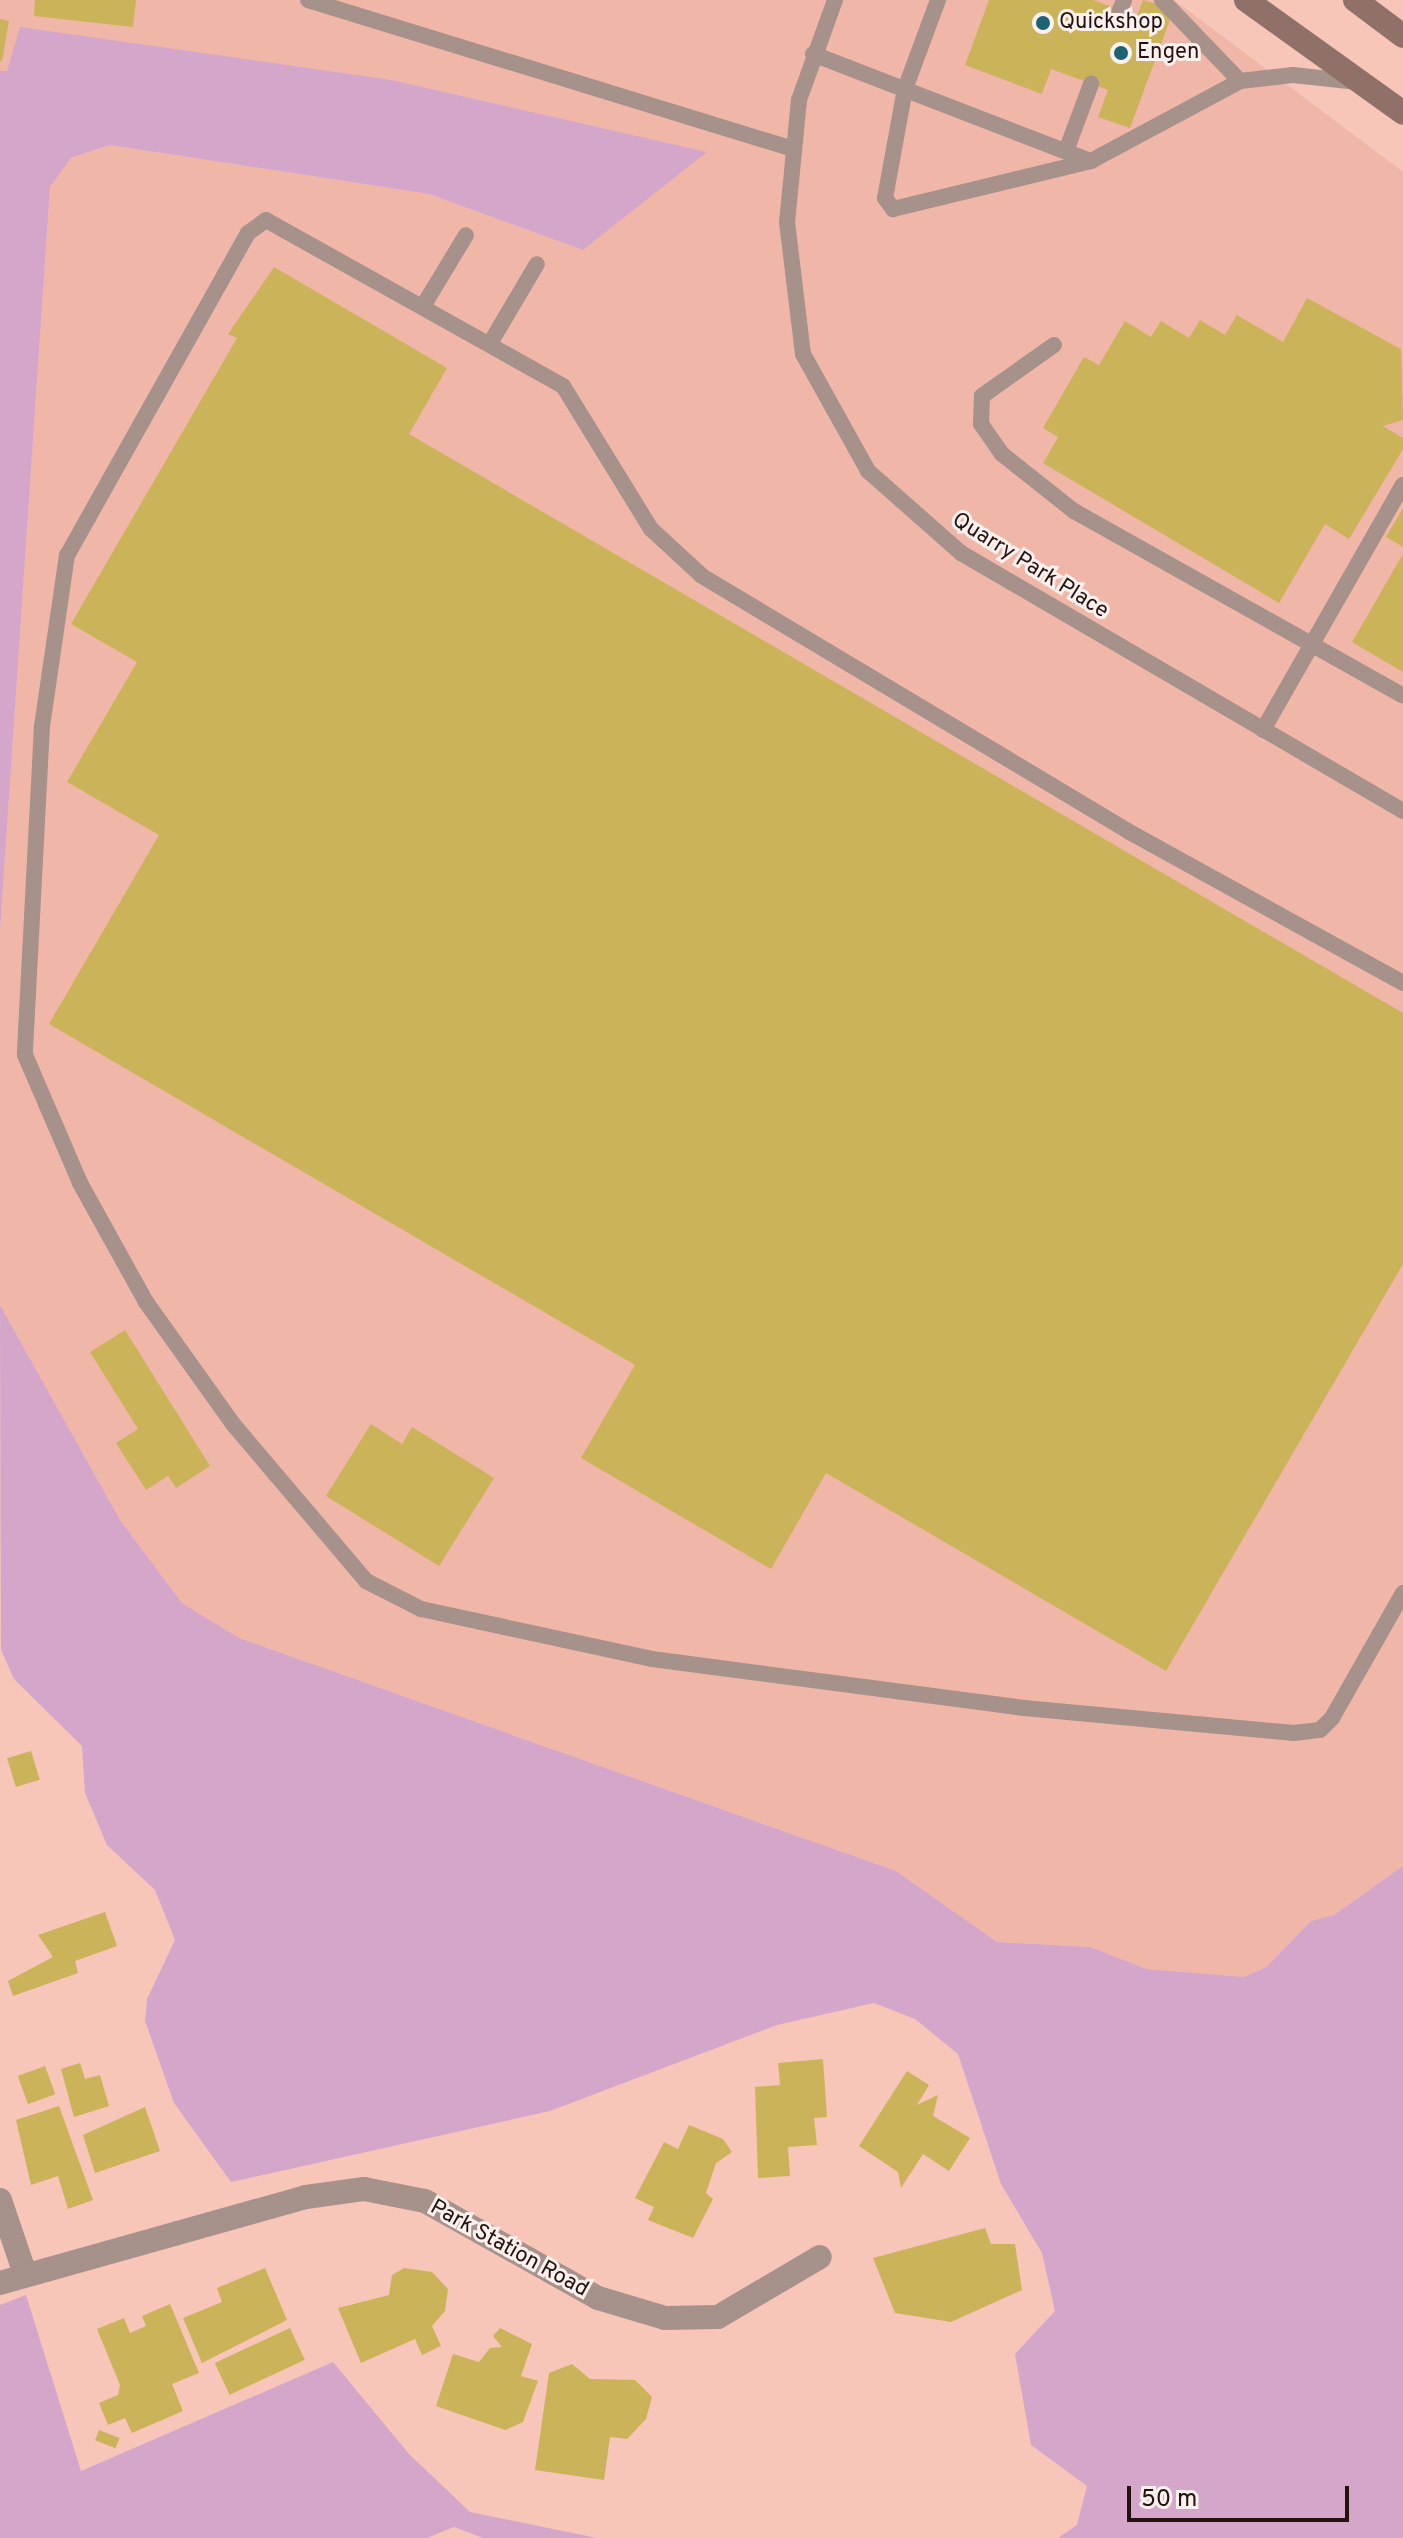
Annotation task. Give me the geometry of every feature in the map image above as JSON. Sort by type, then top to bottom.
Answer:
[{"type":"main road","points":[[1246,0],[1403,113]]},
{"type":"main road","points":[[1355,0],[1403,36]]},
{"type":"street","name":"Park Station Road","points":[[0,2283],[306,2197],[364,2189],[425,2201],[598,2298],[665,2318],[718,2317],[820,2257]]},
{"type":"street","points":[[0,2200],[25,2274]]},
{"type":"lane","points":[[308,0],[790,148]]},
{"type":"lane","name":"Quarry Park Place","points":[[835,0],[813,54],[790,148],[787,222],[803,354],[868,471],[961,553],[1403,811]]},
{"type":"lane","points":[[938,0],[905,89],[885,198],[893,209],[1091,161],[1240,81],[1293,75],[1361,83]]},
{"type":"lane","points":[[1162,0],[1240,81]]},
{"type":"lane","points":[[813,54],[1091,161]]},
{"type":"lane","points":[[1066,151],[1091,84]]},
{"type":"lane","points":[[1403,983],[1128,831],[701,575],[651,529],[563,386],[492,340],[266,220],[256,226],[74,535],[62,571],[42,726],[25,1055],[110,1244],[233,1424],[366,1581],[395,1597],[475,1624],[652,1659],[1024,1708],[1308,1733],[1332,1718],[1403,1593]]},
{"type":"lane","points":[[425,303],[466,235]]},
{"type":"lane","points":[[492,340],[537,264]]},
{"type":"lane","points":[[1054,345],[982,396],[981,424],[1002,454],[1074,511],[1403,696]]},
{"type":"lane","points":[[1263,730],[1403,485]]},
{"type":"shaded area","points":[[0,0],[1174,0],[1403,172],[1403,1866],[1334,1915],[1311,1921],[1266,1967],[1244,1977],[1147,1969],[1090,1947],[997,1942],[896,1871],[239,1638],[182,1603],[120,1520],[0,1305],[0,931],[50,186],[71,158],[110,145],[429,194],[583,250],[706,152],[392,80],[21,28],[7,71],[0,71]]},
{"type":"shaded area","points":[[20,27],[392,80],[707,152],[583,250],[429,194],[110,145],[71,158],[50,187],[0,931],[0,71],[7,71]]},
{"type":"shaded area","points":[[0,1305],[120,1520],[182,1603],[239,1638],[896,1871],[997,1942],[1090,1947],[1147,1969],[1244,1977],[1266,1967],[1311,1921],[1334,1915],[1403,1866],[1403,2538],[1058,2538],[1077,2525],[1087,2486],[1031,2445],[1015,2354],[1055,2311],[1042,2253],[1001,2184],[958,2054],[915,2019],[874,2003],[777,2025],[550,2111],[231,2182],[174,2103],[145,2021],[147,1999],[175,1940],[155,1890],[107,1845],[85,1793],[82,1746],[14,1679],[1,1650]]},
{"type":"shaded area","points":[[26,2295],[81,2471],[333,2362],[409,2454],[470,2512],[597,2538],[483,2538],[454,2527],[427,2538],[0,2538],[0,2305]]},
{"type":"building","points":[[35,0],[136,0],[133,27],[34,16]]},
{"type":"building","points":[[989,0],[1093,0],[1137,16],[1143,0],[1174,9],[1130,128],[1098,117],[1108,90],[1051,69],[1042,94],[965,65]]},
{"type":"building","points":[[0,19],[9,21],[2,61],[0,61]]},
{"type":"building","points":[[274,267],[447,368],[409,434],[1403,1013],[1403,1264],[1166,1671],[826,1473],[771,1569],[581,1458],[635,1365],[49,1024],[159,835],[67,782],[137,662],[71,624],[237,338],[228,334]]},
{"type":"building","points":[[1307,298],[1401,349],[1403,420],[1383,426],[1403,438],[1403,449],[1349,539],[1325,524],[1279,603],[1043,463],[1058,437],[1043,428],[1084,357],[1099,365],[1125,321],[1151,337],[1161,321],[1189,338],[1200,320],[1225,335],[1237,315],[1283,342]]},
{"type":"building","points":[[1403,508],[1403,547],[1386,537]]},
{"type":"building","points":[[1403,554],[1403,672],[1352,642]]},
{"type":"building","points":[[125,1330],[210,1466],[176,1488],[168,1476],[146,1490],[116,1443],[138,1429],[90,1352]]},
{"type":"building","points":[[371,1424],[402,1444],[412,1427],[494,1478],[439,1566],[326,1496]]},
{"type":"building","points":[[31,1751],[40,1780],[16,1787],[7,1758]]},
{"type":"building","points":[[105,1912],[117,1946],[75,1961],[78,1973],[13,1996],[8,1981],[53,1957],[38,1935]]},
{"type":"building","points":[[823,2059],[827,2117],[814,2118],[817,2145],[788,2147],[790,2176],[758,2178],[755,2087],[780,2085],[778,2063]]},
{"type":"building","points":[[80,2063],[85,2079],[100,2075],[109,2106],[74,2117],[61,2069]]},
{"type":"building","points":[[45,2066],[55,2094],[28,2104],[18,2076]]},
{"type":"building","points":[[907,2071],[929,2085],[917,2105],[938,2095],[933,2116],[970,2138],[949,2171],[923,2154],[901,2188],[898,2172],[859,2146]]},
{"type":"building","points":[[59,2106],[93,2200],[68,2209],[58,2176],[31,2185],[16,2120]]},
{"type":"building","points":[[145,2107],[160,2151],[95,2173],[83,2135]]},
{"type":"building","points":[[689,2125],[723,2139],[732,2152],[716,2163],[706,2193],[713,2199],[693,2238],[648,2220],[654,2207],[635,2198],[664,2142],[678,2149]]},
{"type":"building","points":[[985,2228],[991,2244],[1015,2244],[1022,2290],[951,2322],[895,2313],[873,2258]]},
{"type":"building","points":[[265,2268],[287,2320],[202,2363],[183,2318],[222,2302],[217,2288]]},
{"type":"building","points":[[404,2268],[432,2272],[448,2289],[445,2311],[432,2326],[441,2346],[422,2355],[415,2339],[361,2363],[338,2308],[389,2295],[392,2275]]},
{"type":"building","points":[[170,2304],[199,2373],[172,2384],[183,2411],[132,2433],[125,2418],[108,2425],[99,2403],[118,2395],[120,2385],[97,2329],[124,2318],[130,2333],[146,2326],[142,2316]]},
{"type":"building","points":[[290,2328],[305,2360],[230,2395],[215,2363]]},
{"type":"building","points":[[500,2328],[532,2344],[521,2376],[538,2381],[523,2422],[505,2430],[436,2406],[453,2354],[479,2362],[490,2348],[502,2347],[493,2336]]},
{"type":"building","points":[[572,2364],[590,2379],[635,2380],[652,2397],[646,2419],[627,2439],[610,2437],[604,2480],[535,2470],[549,2373]]},
{"type":"building","points":[[99,2430],[120,2438],[116,2448],[95,2440]]},
{"type":"place","name":"Quickshop","points":[[1043,23]]},
{"type":"place","name":"Engen","points":[[1121,53]]}]
